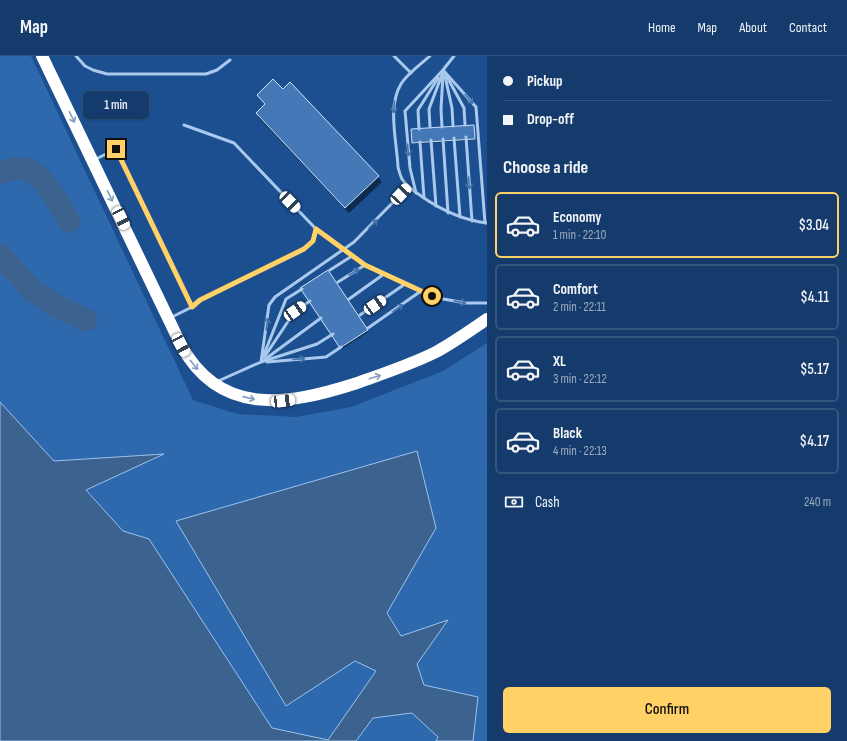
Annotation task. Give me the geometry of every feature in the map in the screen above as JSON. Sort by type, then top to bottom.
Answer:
[{"type":"highway","points":[[42,56],[181,345],[193,365],[213,383],[231,392],[264,400],[283,401],[318,395],[408,365],[451,343],[487,319]]},
{"type":"lane","points":[[76,56],[85,66],[100,72],[107,74],[128,75],[206,74],[217,70],[230,60]]},
{"type":"lane","points":[[394,56],[411,73]]},
{"type":"lane","points":[[430,56],[411,73],[398,90],[394,110],[398,167],[403,180],[408,187],[436,206],[460,217],[486,223],[476,107],[443,70]]},
{"type":"lane","points":[[416,193],[410,168],[405,111],[454,56]]},
{"type":"lane","points":[[443,70],[464,108],[465,125]]},
{"type":"lane","points":[[443,70],[452,108],[454,126]]},
{"type":"lane","points":[[442,127],[440,109],[443,70]]},
{"type":"lane","points":[[430,128],[429,109],[443,70]]},
{"type":"lane","points":[[419,129],[418,110],[443,70]]},
{"type":"lane","points":[[184,125],[234,144],[316,229],[365,265],[432,296],[466,304],[487,304]]},
{"type":"lane","points":[[466,137],[472,221]]},
{"type":"lane","points":[[454,138],[460,217]]},
{"type":"lane","points":[[443,139],[448,212]]},
{"type":"lane","points":[[431,140],[436,206]]},
{"type":"lane","points":[[420,142],[424,198]]},
{"type":"lane","points":[[93,161],[116,149],[192,307]]},
{"type":"lane","points":[[261,362],[269,305],[272,301],[278,294],[344,250],[363,234],[408,187]]},
{"type":"lane","points":[[169,319],[192,307],[200,300],[304,249],[313,241],[316,229]]},
{"type":"lane","points":[[330,270],[352,256]]},
{"type":"lane","points":[[338,282],[365,265]]},
{"type":"lane","points":[[350,299],[384,274]]},
{"type":"lane","points":[[360,315],[405,284]]},
{"type":"lane","points":[[261,362],[286,300],[302,288]]},
{"type":"lane","points":[[368,328],[421,291]]},
{"type":"lane","points":[[261,362],[295,311],[310,301]]},
{"type":"lane","points":[[261,362],[321,318]]},
{"type":"lane","points":[[213,383],[261,362],[317,344],[333,334]]},
{"type":"lane","points":[[261,362],[326,357],[341,347]]},
{"type":"shaded area","points":[[0,56],[31,56],[193,400],[237,414],[296,417],[351,407],[443,371],[487,343],[487,741],[473,741],[478,697],[424,685],[417,664],[447,621],[401,636],[386,613],[436,528],[355,661],[376,671],[328,740],[272,728],[149,540],[123,531],[86,489],[162,454],[54,461],[0,402]]},
{"type":"shaded area","points":[[0,402],[54,461],[164,454],[86,490],[123,531],[149,539],[272,728],[328,740],[376,671],[355,661],[286,706],[176,521],[417,451],[436,528],[387,613],[401,636],[448,620],[417,664],[424,685],[478,697],[473,741],[436,741],[438,737],[412,713],[373,718],[356,741],[0,741]]},
{"type":"shaded area","points":[[412,713],[438,737],[436,741],[356,741],[373,718]]},
{"type":"building","points":[[273,79],[283,89],[290,82],[379,176],[345,208],[256,113],[265,104],[257,95]]},
{"type":"building","points":[[474,125],[475,139],[412,143],[411,129]]},
{"type":"building","points":[[328,270],[368,330],[340,348],[300,288]]},
{"type":"waterway","points":[[0,172],[21,169],[34,173],[52,192],[69,221]]},
{"type":"waterway","points":[[0,255],[33,291],[58,307],[86,320]]},
{"type":"route","points":[[116,149],[192,307],[200,300],[309,246],[313,241],[316,229],[365,265],[432,296]]}]
